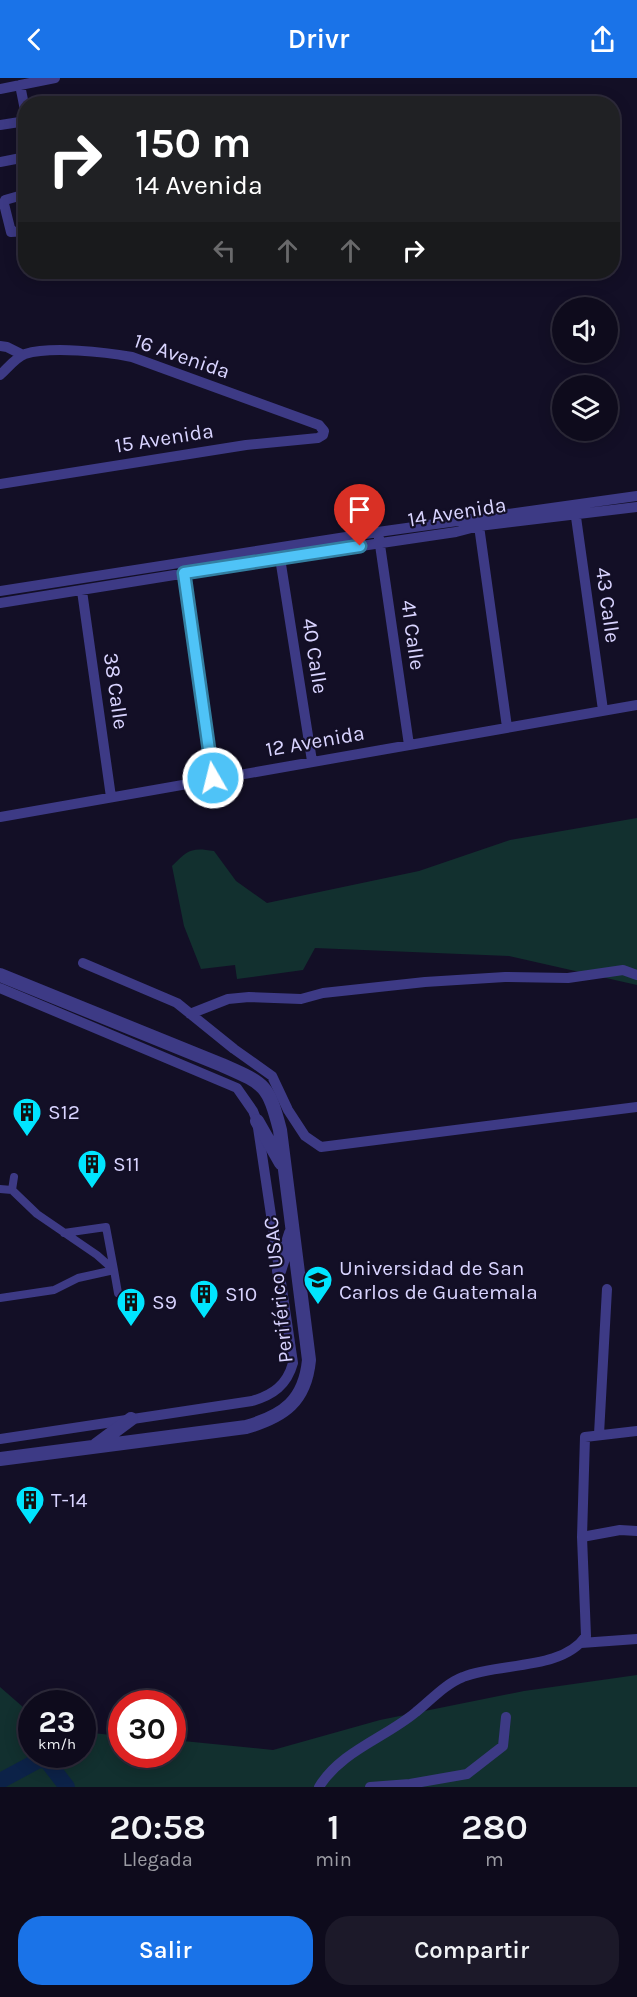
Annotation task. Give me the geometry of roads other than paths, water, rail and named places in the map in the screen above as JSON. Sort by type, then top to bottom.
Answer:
[{"type":"street","points":[[0,89],[55,78]]},
{"type":"street","points":[[20,85],[22,96]]},
{"type":"street","points":[[0,125],[18,122]]},
{"type":"street","points":[[0,162],[18,159]]},
{"type":"street","points":[[18,196],[5,200],[4,204],[11,232],[18,232]]},
{"type":"street","points":[[0,346],[23,355],[0,375]]},
{"type":"street","name":"16 Avenida","points":[[23,355],[43,351],[132,357],[319,425]]},
{"type":"street","name":"15 Avenida","points":[[0,484],[246,445],[318,438],[324,431],[319,425]]},
{"type":"street","name":"14 Avenida","points":[[0,591],[380,544],[575,510],[637,496]]},
{"type":"street","name":"14 Avenida","points":[[0,603],[82,591],[183,568],[378,532],[575,510],[637,507]]},
{"type":"street","name":"43 Calle","points":[[575,510],[603,710]]},
{"type":"street","points":[[479,526],[507,727]]},
{"type":"street","name":"41 Calle","points":[[378,532],[409,745]]},
{"type":"street","name":"40 Calle","points":[[280,558],[312,761]]},
{"type":"street","points":[[183,568],[213,778]]},
{"type":"street","name":"38 Calle","points":[[82,591],[111,797]]},
{"type":"street","name":"12 Avenida","points":[[0,817],[637,705]]},
{"type":"street","points":[[83,963],[177,1003],[272,1076],[288,1110],[305,1136],[321,1147],[637,1107]]},
{"type":"street","points":[[190,1014],[228,999],[249,997],[301,999],[323,993],[425,982],[506,977],[568,978],[623,970],[637,975]]},
{"type":"street","name":"Periférico USAC","points":[[0,975],[254,1079],[264,1089],[272,1101],[280,1130],[309,1360],[303,1387],[287,1409],[277,1416],[246,1427],[0,1459]]},
{"type":"street","name":"Periférico USAC","points":[[0,988],[237,1088],[257,1121],[293,1363],[286,1379],[278,1389],[263,1398],[252,1401],[0,1439]]},
{"type":"street","points":[[257,1121],[285,1170]]},
{"type":"street","points":[[12,1190],[14,1177]]},
{"type":"street","points":[[0,1189],[12,1190],[37,1214],[97,1255],[114,1270]]},
{"type":"street","points":[[64,1233],[106,1227],[118,1293]]},
{"type":"street","points":[[279,1271],[292,1227]]},
{"type":"street","points":[[0,1298],[54,1290],[78,1278],[114,1270]]},
{"type":"street","points":[[599,1434],[607,1289]]},
{"type":"street","points":[[94,1447],[131,1419]]},
{"type":"street","points":[[319,1787],[326,1775],[345,1759],[415,1713],[436,1694],[463,1677],[562,1656],[581,1643],[586,1636],[582,1537],[585,1437],[637,1431]]},
{"type":"street","points":[[582,1537],[620,1530],[637,1531]]},
{"type":"street","points":[[581,1643],[637,1639]]},
{"type":"street","points":[[370,1787],[410,1784],[467,1774],[503,1746],[506,1717]]},
{"type":"waterway","points":[[0,1781],[39,1760],[47,1761],[67,1787]]},
{"type":"place","name":"S12","points":[[27,1138]]},
{"type":"place","name":"S11","points":[[92,1190]]},
{"type":"place","name":"Universidad de San Carlos de Guatemala","points":[[318,1306]]},
{"type":"place","name":"S10","points":[[204,1320]]},
{"type":"place","name":"S9","points":[[131,1328]]},
{"type":"place","name":"T-14","points":[[30,1526]]}]
